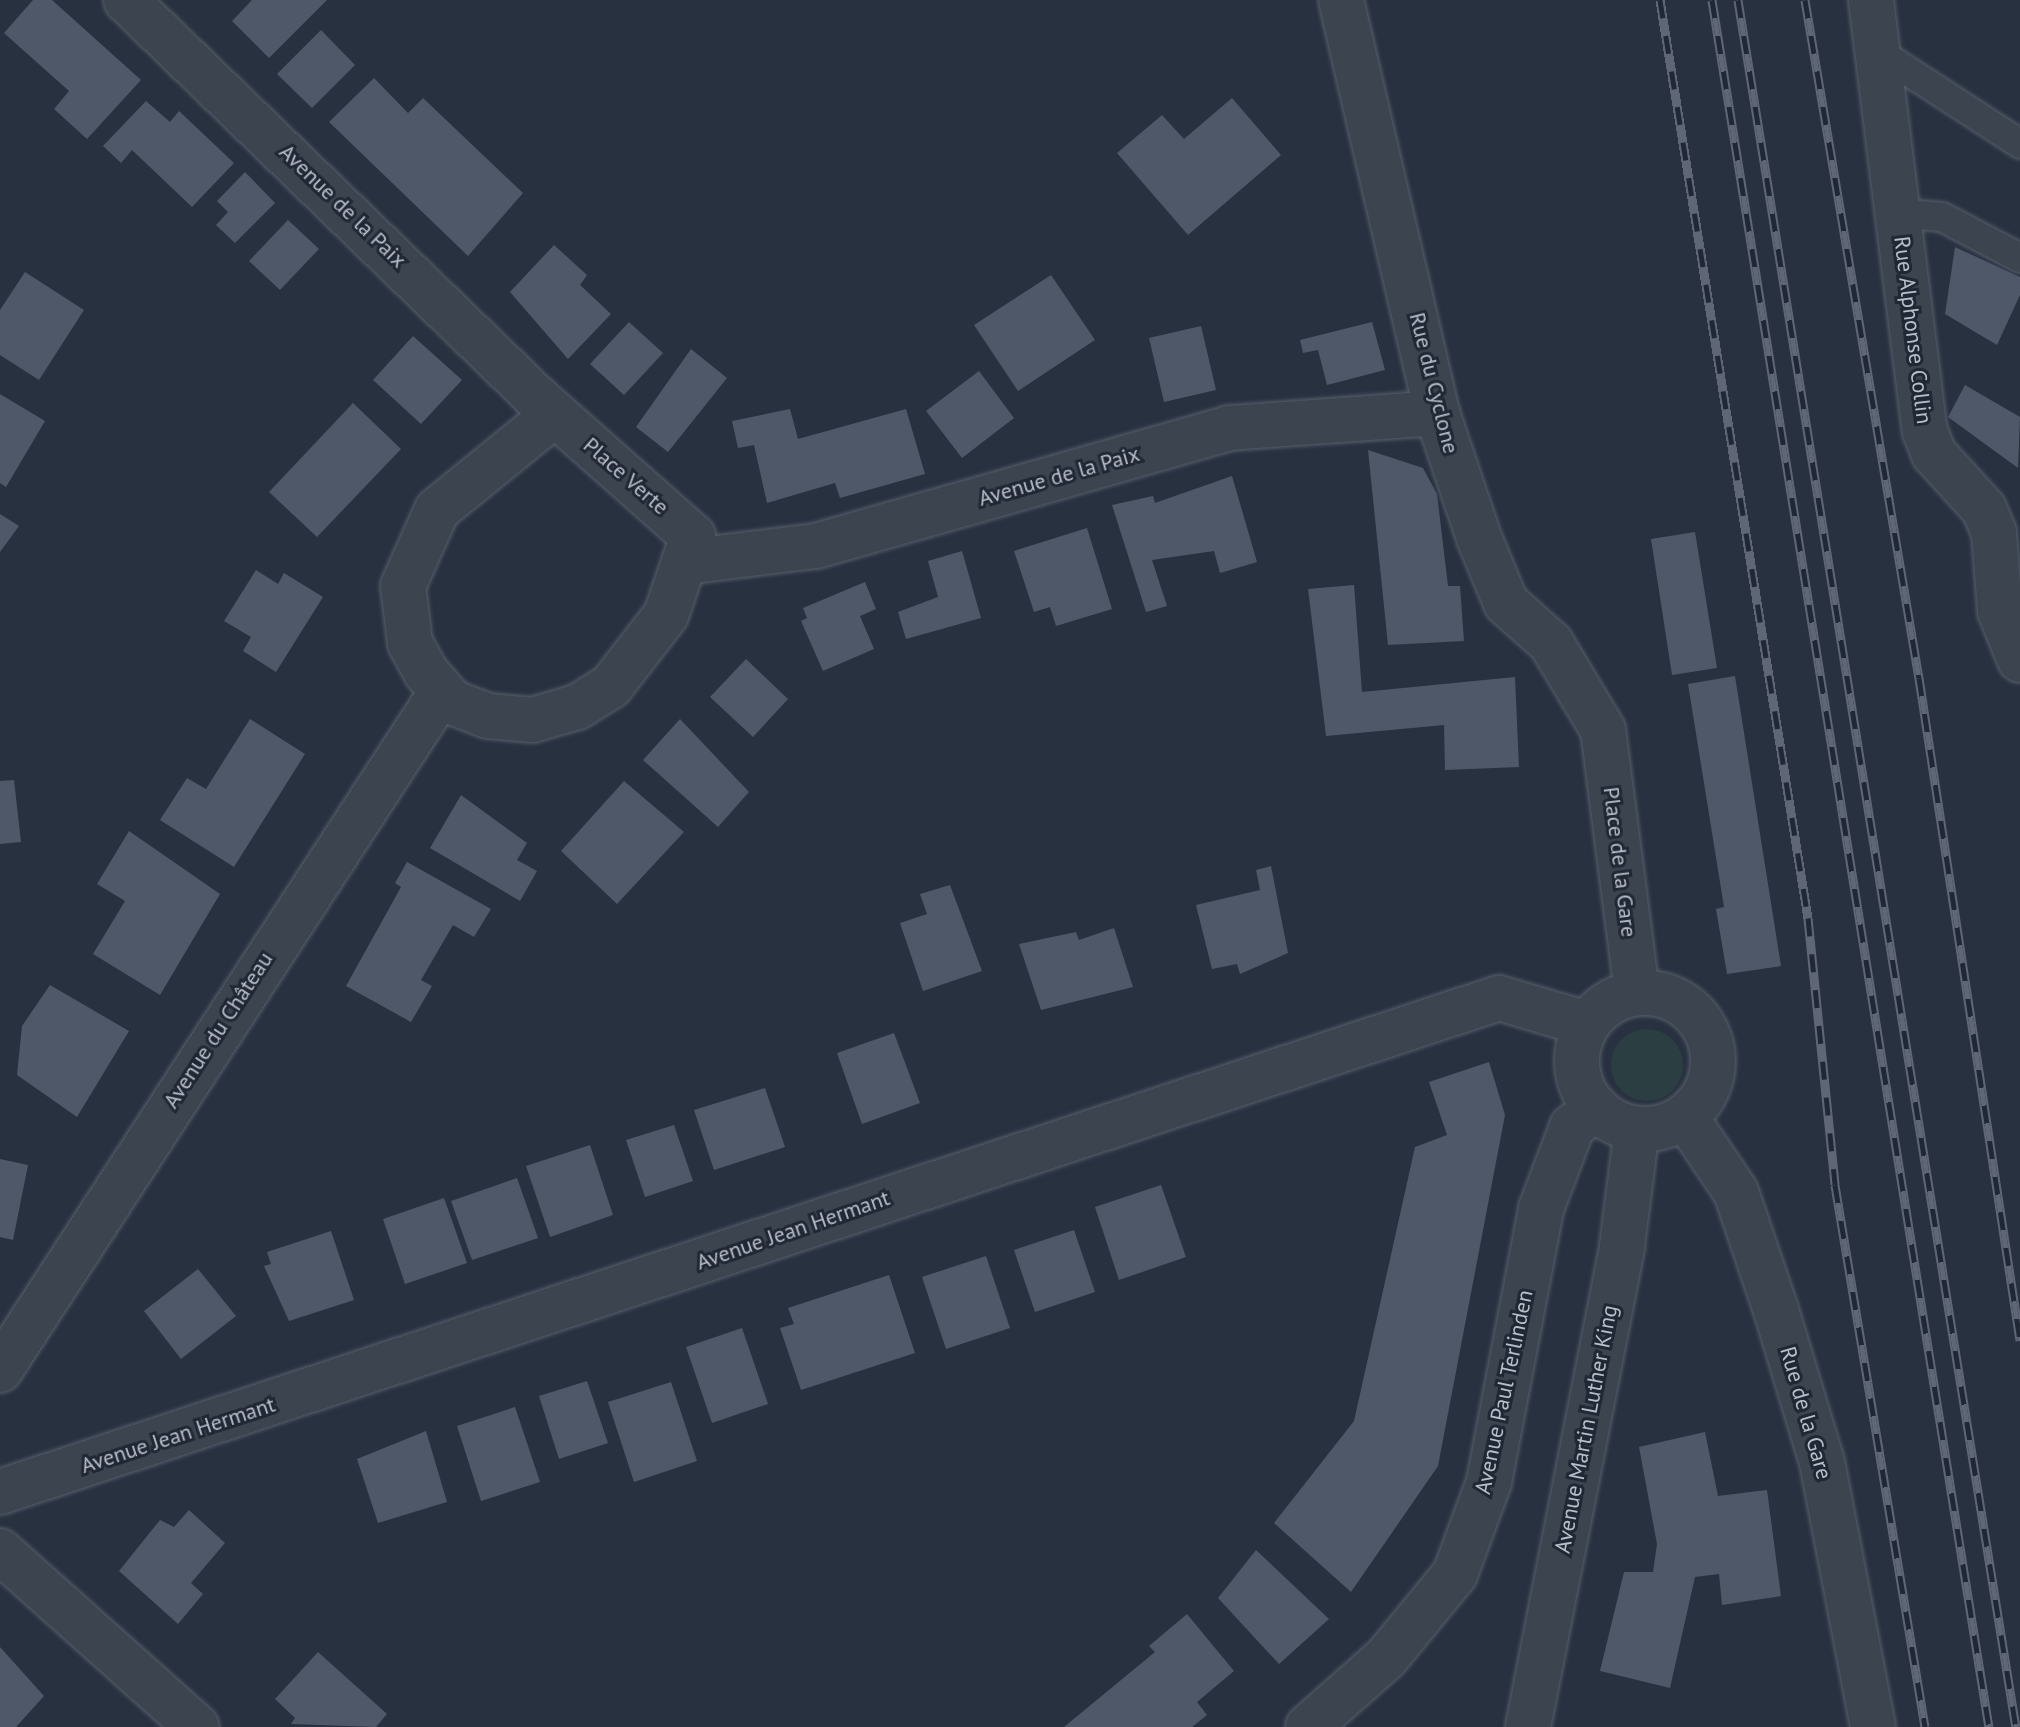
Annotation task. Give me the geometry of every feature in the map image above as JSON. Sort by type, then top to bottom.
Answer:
[{"type":"street","name":"Avenue de la Paix","points":[[126,0],[555,414]]},
{"type":"street","name":"Rue du Cyclone","points":[[1341,0],[1437,413],[1506,603],[1551,643],[1603,730]]},
{"type":"street","name":"Rue Alphonse Collin","points":[[1871,0],[1925,431],[1934,454],[2002,519],[1994,533],[2000,611],[2020,660]]},
{"type":"street","name":"Avenue de la Paix","points":[[685,562],[816,546],[1229,428],[1437,413]]},
{"type":"street","name":"Place Verte","points":[[441,693],[488,716],[532,720],[577,707],[638,656],[666,615],[693,536],[555,414]]},
{"type":"street","points":[[441,693],[410,643],[403,616],[412,552],[467,479],[555,414]]},
{"type":"street","name":"Avenue du Château","points":[[0,1370],[441,693]]},
{"type":"street","name":"Place de la Gare","points":[[1603,730],[1637,993]]},
{"type":"street","points":[[1637,993],[1665,994],[1690,1010],[1707,1036],[1713,1069],[1706,1097],[1686,1118],[1663,1129],[1637,1129],[1596,1108],[1578,1069],[1587,1024],[1607,1002],[1637,993]]},
{"type":"street","name":"Avenue Jean Hermant","points":[[0,1492],[1499,998],[1587,1024]]},
{"type":"street","name":"Avenue Paul Terlinden","points":[[1308,1727],[1386,1658],[1455,1574],[1489,1482],[1541,1209],[1572,1127],[1596,1108]]},
{"type":"street","name":"Rue de la Gare","points":[[1686,1118],[1736,1192],[1776,1310],[1822,1462],[1873,1727]]},
{"type":"street","name":"Avenue Martin Luther King","points":[[1528,1727],[1622,1246],[1637,1129]]},
{"type":"street","points":[[0,1551],[197,1727]]},
{"type":"lane","points":[[1877,51],[2020,144]]},
{"type":"lane","name":"Rue Alphonse Collin","points":[[1898,213],[1956,223],[2020,258]]},
{"type":"green space","points":[[1647,1029],[1667,1035],[1677,1045],[1683,1065],[1677,1085],[1667,1095],[1647,1101],[1627,1095],[1617,1085],[1611,1065],[1617,1045],[1627,1035]]},
{"type":"building","points":[[33,0],[52,0],[141,80],[87,139],[54,109],[69,91],[4,33]]},
{"type":"building","points":[[252,0],[327,0],[269,58],[232,21]]},
{"type":"building","points":[[321,30],[355,65],[312,108],[277,74]]},
{"type":"building","points":[[374,78],[408,113],[423,98],[523,193],[468,256],[329,122]]},
{"type":"building","points":[[1232,98],[1281,155],[1188,235],[1117,153],[1162,115],[1184,139]]},
{"type":"building","points":[[146,101],[170,122],[179,111],[234,163],[192,207],[132,150],[121,163],[103,146]]},
{"type":"building","points":[[245,172],[275,203],[235,243],[216,225],[228,212],[217,201]]},
{"type":"building","points":[[288,220],[319,249],[280,290],[249,261]]},
{"type":"building","points":[[554,245],[587,275],[580,285],[611,314],[568,359],[510,292]]},
{"type":"building","points":[[1955,247],[2020,277],[2020,295],[1997,345],[1945,314]]},
{"type":"building","points":[[25,272],[84,310],[39,380],[0,355],[0,310]]},
{"type":"building","points":[[1051,275],[1095,340],[1018,391],[974,325]]},
{"type":"building","points":[[629,322],[663,353],[624,395],[590,364]]},
{"type":"building","points":[[1372,322],[1385,370],[1327,385],[1318,350],[1303,353],[1300,340]]},
{"type":"building","points":[[1201,326],[1216,390],[1164,402],[1149,338]]},
{"type":"building","points":[[413,336],[462,380],[421,424],[373,380]]},
{"type":"building","points":[[691,349],[727,378],[668,452],[636,427]]},
{"type":"building","points":[[979,371],[1014,418],[962,458],[926,411]]},
{"type":"building","points":[[1965,385],[2020,417],[2018,468],[1948,417]]},
{"type":"building","points":[[0,394],[45,421],[6,487],[0,483]]},
{"type":"building","points":[[353,403],[401,449],[317,537],[269,492]]},
{"type":"building","points":[[790,409],[798,439],[906,409],[925,474],[840,498],[835,483],[767,503],[754,445],[738,448],[732,421]]},
{"type":"building","points":[[1368,450],[1423,468],[1437,494],[1448,586],[1460,586],[1464,641],[1388,645]]},
{"type":"building","points":[[1232,476],[1257,562],[1220,573],[1214,551],[1152,560],[1167,606],[1146,612],[1112,505],[1153,496],[1155,503]]},
{"type":"building","points":[[0,514],[19,526],[0,552]]},
{"type":"building","points":[[1087,528],[1112,609],[1056,626],[1050,607],[1034,612],[1014,551]]},
{"type":"building","points":[[1695,532],[1717,668],[1672,675],[1651,539]]},
{"type":"building","points":[[962,551],[981,618],[906,639],[898,612],[938,597],[928,561]]},
{"type":"building","points":[[256,570],[278,584],[284,573],[323,597],[276,672],[243,651],[251,637],[224,621]]},
{"type":"building","points":[[865,582],[876,609],[860,616],[874,649],[823,671],[801,621],[807,618],[803,608]]},
{"type":"building","points":[[1354,585],[1362,692],[1515,677],[1519,767],[1445,770],[1444,725],[1326,736],[1308,589]]},
{"type":"building","points":[[746,659],[788,699],[753,737],[710,697]]},
{"type":"building","points":[[1735,676],[1781,966],[1727,974],[1716,909],[1724,907],[1688,684]]},
{"type":"building","points":[[250,719],[305,754],[234,867],[160,820],[187,778],[206,789]]},
{"type":"building","points":[[680,719],[749,792],[718,827],[643,760]]},
{"type":"building","points":[[14,780],[21,842],[0,844],[0,781]]},
{"type":"building","points":[[624,781],[684,832],[617,904],[561,851]]},
{"type":"building","points":[[461,795],[527,843],[517,860],[537,871],[520,901],[430,848]]},
{"type":"building","points":[[129,831],[220,894],[160,995],[93,954],[125,901],[97,884]]},
{"type":"building","points":[[407,862],[491,909],[474,937],[453,925],[421,980],[432,986],[411,1022],[346,986],[401,887],[395,883]]},
{"type":"building","points":[[1271,866],[1288,953],[1240,974],[1237,964],[1212,969],[1196,905],[1260,890],[1256,870]]},
{"type":"building","points":[[950,885],[982,971],[923,991],[900,923],[927,914],[920,894]]},
{"type":"building","points":[[1114,928],[1133,987],[1041,1010],[1019,944],[1076,932],[1079,940]]},
{"type":"building","points":[[50,985],[129,1031],[77,1117],[17,1075],[22,1026]]},
{"type":"building","points":[[894,1033],[920,1103],[862,1124],[837,1053]]},
{"type":"building","points":[[1489,1062],[1505,1115],[1438,1466],[1351,1592],[1274,1523],[1354,1421],[1415,1147],[1447,1135],[1429,1082]]},
{"type":"building","points":[[765,1088],[785,1147],[714,1170],[694,1110]]},
{"type":"building","points":[[674,1125],[693,1181],[645,1197],[626,1140]]},
{"type":"building","points":[[590,1145],[613,1215],[550,1237],[526,1166]]},
{"type":"building","points":[[0,1159],[28,1165],[13,1240],[0,1237]]},
{"type":"building","points":[[517,1178],[538,1238],[472,1260],[451,1201]]},
{"type":"building","points":[[1161,1185],[1186,1257],[1119,1280],[1095,1207]]},
{"type":"building","points":[[444,1198],[467,1263],[405,1284],[383,1219]]},
{"type":"building","points":[[1074,1230],[1095,1292],[1035,1312],[1014,1250]]},
{"type":"building","points":[[331,1231],[354,1300],[289,1321],[264,1266],[271,1264],[267,1252]]},
{"type":"building","points":[[986,1256],[1010,1328],[946,1349],[922,1277]]},
{"type":"building","points":[[198,1269],[236,1316],[181,1359],[144,1311]]},
{"type":"building","points":[[889,1275],[915,1353],[801,1390],[780,1328],[794,1324],[788,1308]]},
{"type":"building","points":[[742,1328],[768,1404],[712,1423],[686,1347]]},
{"type":"building","points":[[587,1381],[608,1443],[559,1459],[539,1396]]},
{"type":"building","points":[[671,1382],[697,1461],[634,1482],[608,1402]]},
{"type":"building","points":[[515,1407],[540,1482],[481,1501],[457,1426]]},
{"type":"building","points":[[426,1431],[447,1502],[378,1523],[357,1459]]},
{"type":"building","points":[[1705,1432],[1718,1496],[1767,1490],[1781,1596],[1722,1605],[1719,1574],[1695,1577],[1670,1688],[1600,1671],[1624,1572],[1653,1572],[1657,1544],[1639,1447]]},
{"type":"building","points":[[189,1510],[225,1543],[191,1583],[203,1594],[178,1624],[119,1571],[160,1520],[174,1527]]},
{"type":"building","points":[[1256,1550],[1329,1619],[1279,1664],[1218,1598]]},
{"type":"building","points":[[1187,1614],[1234,1671],[1197,1702],[1207,1715],[1192,1727],[1064,1727],[1155,1652],[1149,1646]]},
{"type":"building","points":[[0,1647],[44,1696],[16,1727],[0,1727]]},
{"type":"building","points":[[318,1652],[387,1714],[376,1727],[291,1724],[295,1718],[275,1699]]},
{"type":"railway","points":[[1660,0],[1808,918],[1835,1185],[1925,1727]]},
{"type":"railway","points":[[1712,0],[1989,1727]]},
{"type":"railway","points":[[1738,0],[2016,1727]]},
{"type":"railway","points":[[1805,0],[1919,678],[2020,1340]]}]
